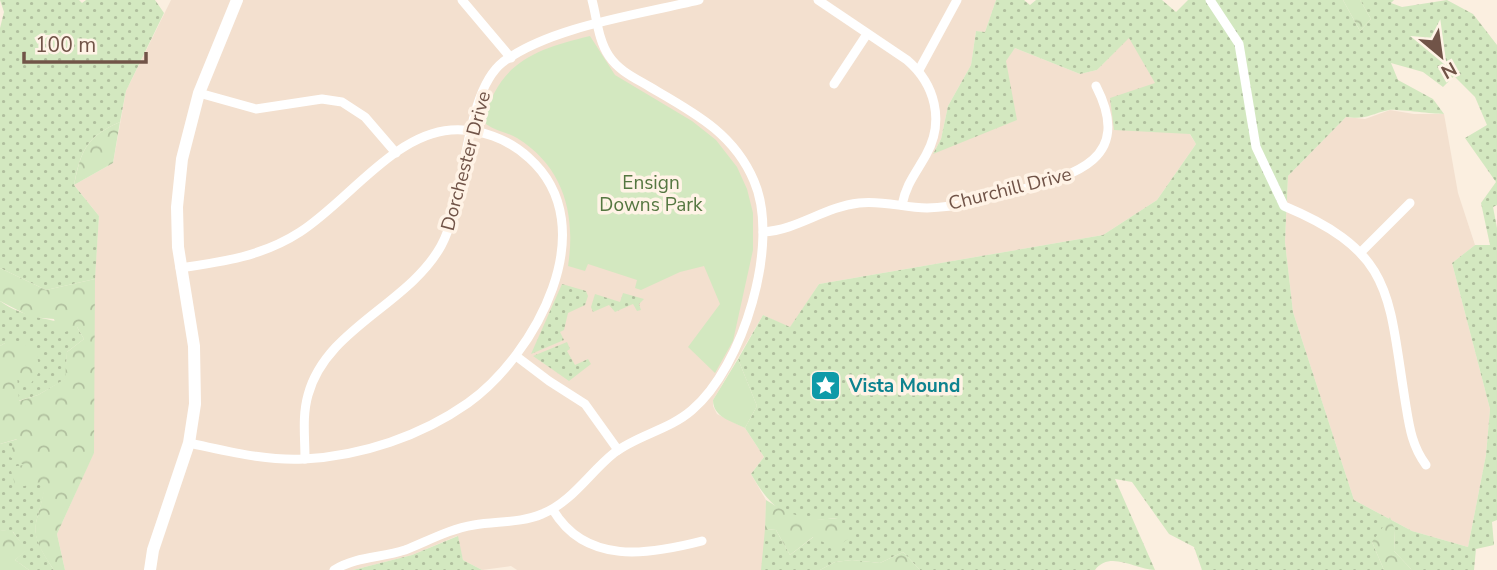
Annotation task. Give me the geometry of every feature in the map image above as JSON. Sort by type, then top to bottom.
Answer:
[{"type":"street","points":[[150,570],[153,550],[190,443],[195,404],[195,364],[180,268],[179,184],[186,137],[199,93],[237,0]]},
{"type":"street","points":[[462,0],[511,58]]},
{"type":"street","points":[[334,570],[360,558],[405,549],[454,530],[531,518],[552,510],[618,450],[681,419],[703,400],[721,378],[744,331],[760,264],[763,232],[755,182],[733,145],[693,112],[618,66],[603,45],[593,0]]},
{"type":"street","name":"Dorchester Drive","points":[[305,458],[306,405],[317,372],[335,349],[406,290],[435,257],[453,220],[472,131],[487,84],[503,62],[534,42],[699,0]]},
{"type":"street","points":[[818,0],[919,70],[931,91],[935,123],[930,147],[908,182],[902,205]]},
{"type":"street","points":[[919,70],[957,0]]},
{"type":"street","points":[[1210,0],[1239,44],[1256,148],[1284,206],[1309,216],[1362,252],[1386,293],[1411,436],[1426,465]]},
{"type":"street","points":[[834,84],[867,34]]},
{"type":"street","name":"Churchill Drive","points":[[763,232],[789,229],[846,205],[878,201],[925,208],[978,201],[1082,171],[1098,156],[1107,135],[1108,113],[1096,86]]},
{"type":"street","points":[[199,93],[256,109],[322,99],[342,102],[365,117],[396,153]]},
{"type":"street","points":[[180,268],[251,255],[290,238],[331,209],[396,153],[426,135],[454,130],[472,131],[515,147],[532,160],[551,187],[562,218],[563,239],[547,300],[516,356],[481,393],[433,424],[369,448],[305,458],[257,457],[190,443]]},
{"type":"street","points":[[1362,252],[1410,203]]},
{"type":"street","points":[[516,356],[549,382],[585,404],[618,450]]},
{"type":"street","points":[[552,510],[569,532],[594,545],[648,554],[702,541]]},
{"type":"shaded area","points":[[171,0],[996,0],[985,32],[976,31],[971,65],[948,106],[941,139],[934,152],[1015,48],[1080,74],[1097,70],[1129,37],[1196,144],[1157,200],[1103,235],[819,284],[790,328],[763,315],[713,400],[717,414],[745,428],[764,457],[751,474],[766,500],[765,556],[761,570],[517,570],[511,566],[482,570],[463,560],[457,536],[412,555],[353,570],[65,570],[57,534],[94,452],[93,305],[99,216],[74,185],[113,163],[126,91]]},
{"type":"shaded area","points":[[1390,110],[1414,114],[1444,114],[1458,193],[1475,245],[1452,263],[1490,409],[1486,455],[1468,547],[1412,531],[1354,500],[1293,312],[1285,242],[1288,176],[1346,117],[1365,119]]},
{"type":"green space","points":[[0,0],[79,0],[82,3],[86,0],[155,0],[164,13],[126,91],[120,122],[92,139],[83,154],[77,173],[74,185],[99,216],[95,279],[46,290],[0,268],[0,28],[4,12]]},
{"type":"green space","points":[[996,0],[1024,0],[1030,5],[1036,0],[1162,0],[1176,12],[1188,0],[1343,0],[1360,31],[1371,19],[1360,0],[1394,0],[1391,3],[1402,7],[1447,0],[1473,14],[1497,45],[1497,205],[1493,207],[1497,228],[1497,520],[1492,522],[1494,545],[1476,549],[1474,570],[1412,570],[1394,551],[1395,530],[1372,542],[1384,570],[1202,570],[1194,547],[1169,534],[1132,482],[1115,479],[1155,570],[1116,561],[1101,564],[1095,570],[920,570],[903,552],[880,563],[852,560],[835,562],[820,570],[761,570],[765,529],[776,530],[790,555],[838,518],[808,519],[786,513],[759,488],[751,474],[764,457],[745,428],[757,406],[738,359],[763,315],[790,327],[819,284],[1103,235],[1157,200],[1196,144],[1190,134],[1114,130],[1110,98],[1155,83],[1129,38],[1097,70],[1080,74],[1015,48],[1006,61],[1017,120],[933,154],[941,139],[948,106],[971,65],[976,31],[985,32]],"holes":[[[1391,63],[1423,72],[1443,87],[1454,76],[1475,97],[1487,125],[1465,138],[1496,182],[1481,203],[1490,245],[1475,245],[1452,263],[1490,409],[1486,455],[1468,547],[1412,531],[1354,500],[1293,312],[1285,242],[1288,176],[1346,117],[1364,117],[1389,110],[1444,114],[1433,99],[1398,80]]]},
{"type":"green space","points":[[1343,0],[1360,0],[1371,19],[1360,31]]},
{"type":"green space","name":"Ensign Downs Park","points":[[590,36],[615,75],[692,121],[716,140],[737,167],[747,189],[753,213],[753,250],[733,341],[715,373],[688,347],[720,304],[704,266],[680,272],[641,290],[635,288],[637,280],[588,264],[585,271],[568,266],[568,211],[556,178],[533,150],[517,138],[484,122],[499,85],[522,61],[553,46]]},
{"type":"green space","points":[[120,122],[113,163],[74,185],[79,162],[92,139]]},
{"type":"green space","points":[[0,268],[46,290],[95,279],[94,453],[57,534],[65,570],[54,570],[38,543],[36,526],[45,481],[16,488],[10,467],[24,465],[8,456],[17,439],[0,444],[0,346],[5,343],[35,346],[40,371],[29,386],[17,374],[19,401],[38,395],[65,379],[67,352],[84,339],[77,327],[58,335],[54,319],[31,317],[0,301]]},
{"type":"green space","points":[[562,284],[586,291],[588,296],[585,305],[568,313],[564,330],[560,332],[564,340],[531,354]]},
{"type":"green space","points":[[623,293],[644,299],[639,304],[641,310],[637,311],[633,304],[615,312],[609,305],[593,312],[591,307],[595,294],[620,302]]},
{"type":"green space","points":[[0,301],[28,314],[77,327],[84,339],[67,352],[66,379],[38,395],[18,401],[16,373],[5,343],[0,346]]},
{"type":"green space","points":[[567,342],[570,349],[567,351],[575,365],[588,359],[591,364],[569,381],[533,356]]},
{"type":"green space","points":[[738,359],[757,406],[745,428],[719,414],[713,400]]},
{"type":"green space","points":[[18,439],[25,465],[46,481],[36,534],[44,555],[54,570],[29,570],[15,560],[26,550],[13,532],[0,530],[0,444]]},
{"type":"green space","points":[[766,500],[800,516],[838,518],[851,537],[835,548],[813,537],[790,555],[776,530],[765,529]]},
{"type":"green space","points":[[1390,517],[1395,530],[1394,551],[1412,570],[1384,570],[1372,542]]},
{"type":"green space","points":[[0,530],[12,531],[27,550],[15,560],[29,570],[0,570]]},
{"type":"green space","points":[[458,536],[463,560],[482,570],[353,570],[412,555]]},
{"type":"green space","points":[[903,552],[920,570],[820,570],[835,562],[852,560],[880,563]]},
{"type":"place","name":"Vista Mound","points":[[826,386]]}]
